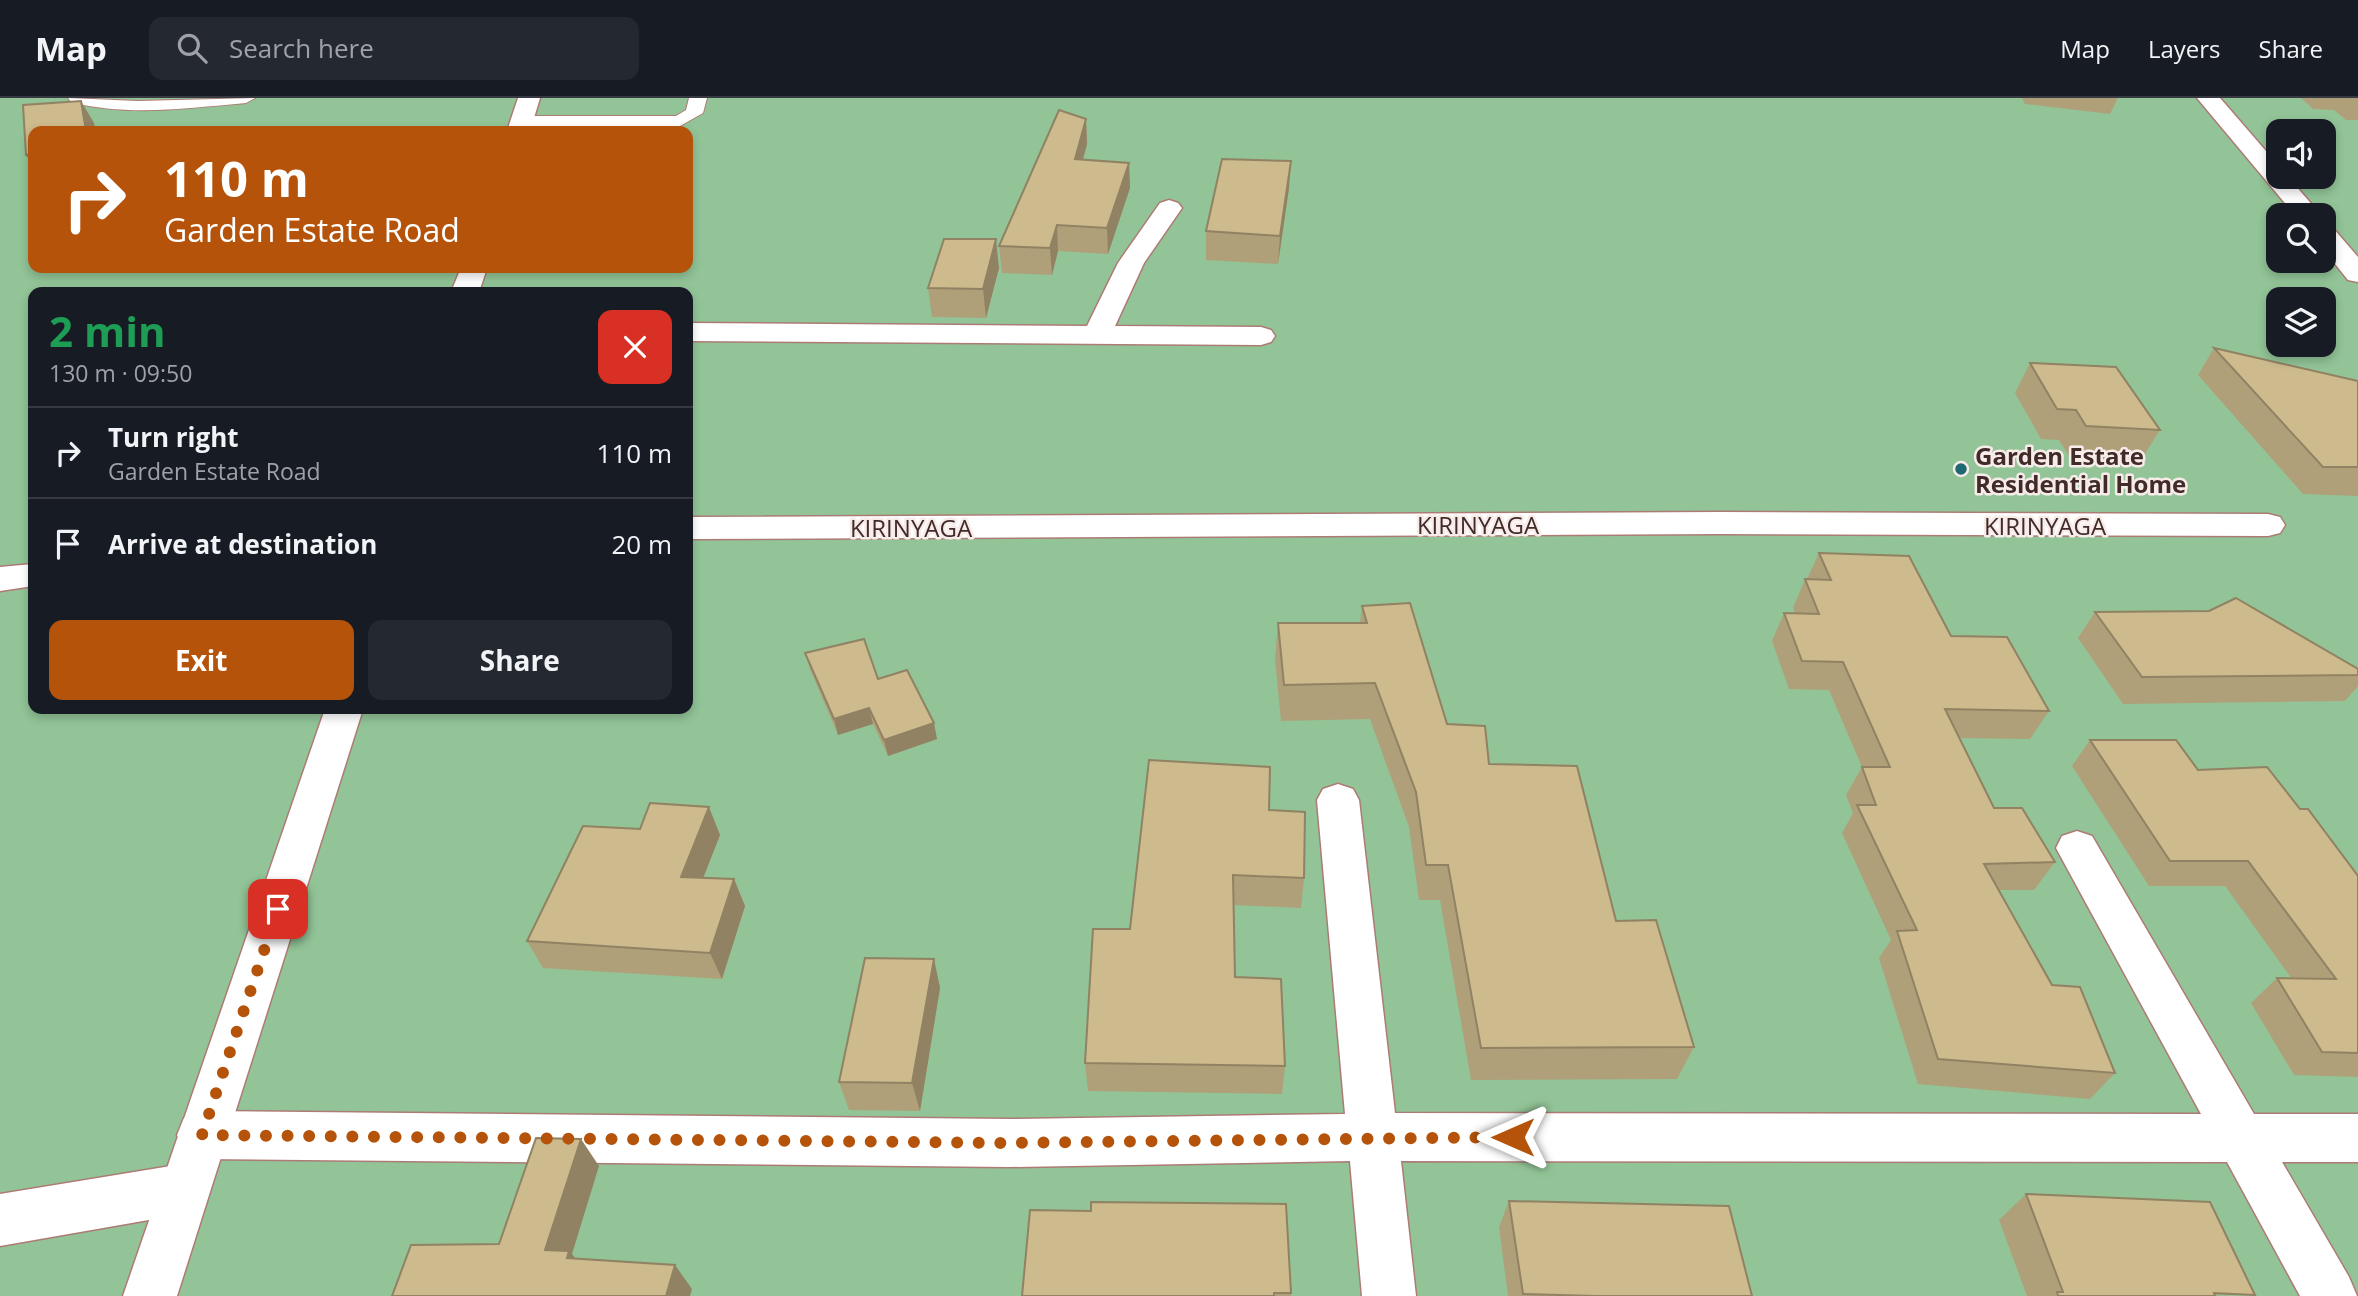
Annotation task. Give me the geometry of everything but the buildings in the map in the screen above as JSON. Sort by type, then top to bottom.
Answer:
[{"type":"street","points":[[521,126],[529,98]]},
{"type":"street","points":[[2208,98],[2298,203]]},
{"type":"street","points":[[1097,335],[1131,263],[1170,208]]},
{"type":"street","points":[[2336,248],[2358,274]]},
{"type":"street","points":[[693,332],[1261,336]]},
{"type":"street","name":"KIRINYAGA","points":[[693,528],[1692,523],[2268,526]]},
{"type":"street","points":[[0,579],[28,576]]},
{"type":"street","points":[[150,1296],[183,1189],[342,714]]},
{"type":"street","points":[[1338,800],[1389,1296]]},
{"type":"street","points":[[2077,848],[2330,1296]]},
{"type":"street","points":[[202,1135],[1010,1143],[1373,1137],[2358,1138]]},
{"type":"street","points":[[0,1220],[183,1189]]},
{"type":"lane","points":[[77,98],[91,103],[125,106],[246,98]]},
{"type":"lane","points":[[521,126],[680,121],[694,113],[698,98]]},
{"type":"green space","points":[[0,98],[2358,98],[2358,1296],[0,1296]]},
{"type":"place","name":"Garden Estate Residential Home","points":[[1961,469]]},
{"type":"route","points":[[278,909],[202,1135],[1010,1143],[1513,1137]]}]
